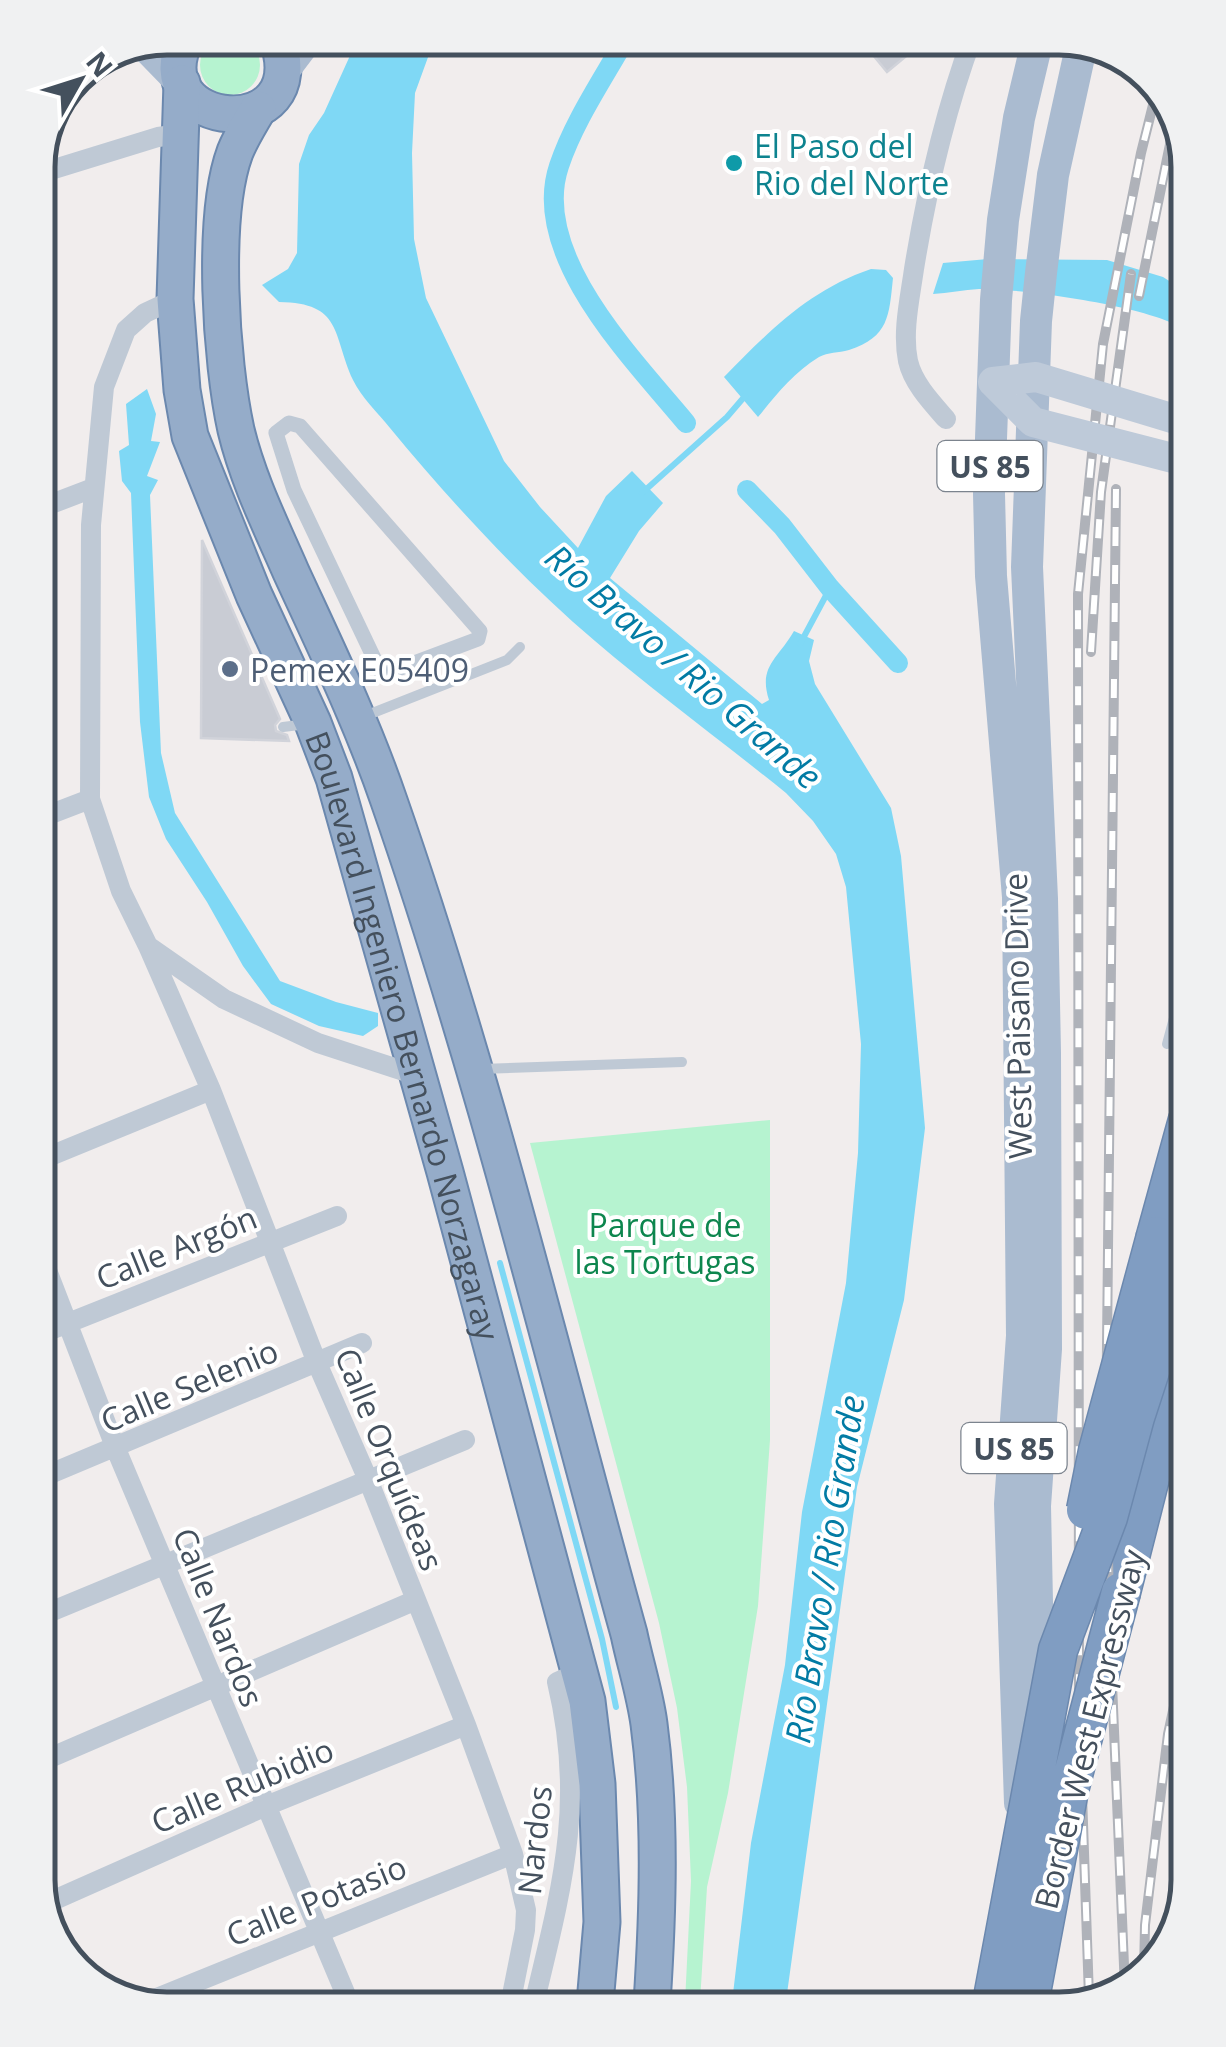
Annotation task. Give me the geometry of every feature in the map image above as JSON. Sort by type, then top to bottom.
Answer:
[{"type":"highway","name":"Boulevard Ingeniero Bernardo Norzagaray","points":[[180,55],[175,299],[190,436],[249,599],[278,646],[298,725],[334,778],[546,1538],[568,1677],[587,1701],[597,1784],[602,1922],[596,1992]]},
{"type":"highway","name":"Boulevard Ingeniero Bernardo Norzagaray","points":[[280,55],[270,99],[258,109],[234,153],[222,229],[228,380],[236,430],[248,472],[359,719],[390,801],[475,1070],[629,1634],[649,1722],[656,1859],[652,1992]]},
{"type":"highway","points":[[182,84],[190,96],[214,114],[229,116],[258,109]]},
{"type":"highway","points":[[278,646],[318,631]]},
{"type":"highway","points":[[1058,1650],[1098,1452],[1171,1183]]},
{"type":"highway","name":"Border West Expressway","points":[[994,1992],[1058,1650],[1108,1517],[1171,1306]]},
{"type":"highway","name":"Border West Expressway","points":[[1030,1992],[1069,1790],[1171,1404]]},
{"type":"highway","points":[[1122,1592],[1171,1470]]},
{"type":"main road","name":"West Paisano Drive","points":[[1034,55],[1018,118],[1003,220],[989,494],[991,576],[1030,898],[1046,1349],[1035,1506],[1048,1992]]},
{"type":"main road","points":[[156,56],[182,84]]},
{"type":"main road","name":"West Paisano Drive","points":[[1029,1992],[1010,1504],[1022,1336],[1030,898],[1028,620],[1036,321],[1053,175],[1079,57]]},
{"type":"main road","points":[[994,382],[1036,377],[1171,417]]},
{"type":"main road","points":[[994,382],[1034,422],[1171,457]]},
{"type":"street","points":[[946,419],[908,364],[909,304],[939,137],[966,55]]},
{"type":"street","points":[[55,169],[158,137],[180,134]]},
{"type":"street","name":"Calle Orquídeas","points":[[175,299],[145,313],[126,330],[104,387],[92,488],[90,799],[121,892],[148,946],[272,1241],[317,1362],[466,1725],[513,1854],[526,1910],[526,1930],[513,1992]]},
{"type":"street","points":[[289,423],[300,426],[480,632],[479,638],[382,675],[294,490],[278,445],[277,429],[289,423]]},
{"type":"street","points":[[55,502],[92,488]]},
{"type":"street","points":[[55,812],[90,799]]},
{"type":"street","name":"Calle Orquídeas","points":[[148,946],[224,999],[318,1042],[416,1075]]},
{"type":"street","points":[[55,1154],[210,1090]]},
{"type":"street","name":"Calle Argón","points":[[55,1328],[337,1216]]},
{"type":"street","name":"Calle Nardos","points":[[55,1290],[116,1449],[345,1992]]},
{"type":"street","name":"Calle Selenio","points":[[55,1472],[362,1343]]},
{"type":"street","points":[[55,1610],[465,1440]]},
{"type":"street","points":[[55,1755],[416,1600]]},
{"type":"street","name":"Nardos","points":[[537,1992],[565,1876],[569,1840],[572,1778],[568,1677]]},
{"type":"street","name":"Calle Rubidio","points":[[57,1899],[266,1806],[466,1725]]},
{"type":"street","name":"Calle Potasio","points":[[171,1992],[513,1854]]},
{"type":"lane","points":[[359,719],[508,660],[520,647]]},
{"type":"lane","points":[[1168,1044],[1171,1032]]},
{"type":"lane","points":[[475,1070],[682,1062]]},
{"type":"green space","points":[[202,55],[258,55],[258,77],[242,93],[218,93],[202,77]]},
{"type":"green space","name":"Parque de las Tortugas","points":[[770,1120],[770,1440],[758,1606],[728,1793],[707,1887],[701,1992],[685,1992],[691,1881],[687,1787],[677,1708],[659,1623],[530,1143]]},
{"type":"water","name":"Río Bravo / Rio Grande","points":[[350,55],[429,55],[415,93],[414,239],[426,298],[504,461],[578,548],[606,496],[632,471],[663,503],[639,531],[610,578],[762,704],[769,700],[766,679],[771,663],[794,631],[814,640],[809,661],[815,684],[891,808],[901,856],[925,1128],[904,1300],[857,1487],[787,1992],[733,1992],[751,1843],[785,1665],[802,1512],[846,1283],[858,1153],[861,1044],[846,887],[836,854],[813,821],[786,793],[595,641],[540,592],[463,512],[360,393],[325,315],[315,308],[279,302],[262,285],[288,269],[297,253],[299,164],[309,135],[324,113]]},
{"type":"water","points":[[988,259],[1107,260],[1171,282],[1171,323],[1120,307],[1025,292],[979,289],[933,294],[943,263]]},
{"type":"water","points":[[871,269],[886,270],[893,278],[888,314],[879,332],[862,345],[822,355],[810,363],[758,417],[724,377],[809,301]]},
{"type":"water","points":[[147,389],[156,414],[151,441],[160,442],[147,476],[158,480],[150,495],[161,753],[175,813],[280,981],[378,1013],[378,1026],[363,1036],[319,1026],[271,1004],[243,966],[166,839],[149,797],[140,722],[131,493],[122,481],[119,451],[129,445],[126,404]]},
{"type":"building","points":[[873,55],[908,55],[887,72]]},
{"type":"building","name":"Pemex E05409","points":[[202,540],[280,719],[276,731],[287,735],[289,741],[201,738]]},
{"type":"waterway","points":[[616,55],[559,166],[554,200],[559,235],[572,270],[592,304],[686,423]]},
{"type":"waterway","points":[[642,493],[745,396]]},
{"type":"waterway","points":[[747,490],[898,663]]},
{"type":"waterway","points":[[800,644],[830,588]]},
{"type":"waterway","points":[[500,1263],[602,1639],[616,1707]]},
{"type":"railway","points":[[1089,1988],[1079,1708],[1078,594],[1103,344],[1153,106]]},
{"type":"railway","points":[[1139,296],[1169,148]]},
{"type":"railway","points":[[1091,652],[1101,492],[1131,274]]},
{"type":"railway","points":[[1116,489],[1106,1440],[1124,1970]]},
{"type":"railway","points":[[1144,1952],[1171,1720]]},
{"type":"place","name":"El Paso del Rio del Norte","points":[[734,163]]},
{"type":"place","name":"Pemex E05409","points":[[230,669]]}]
